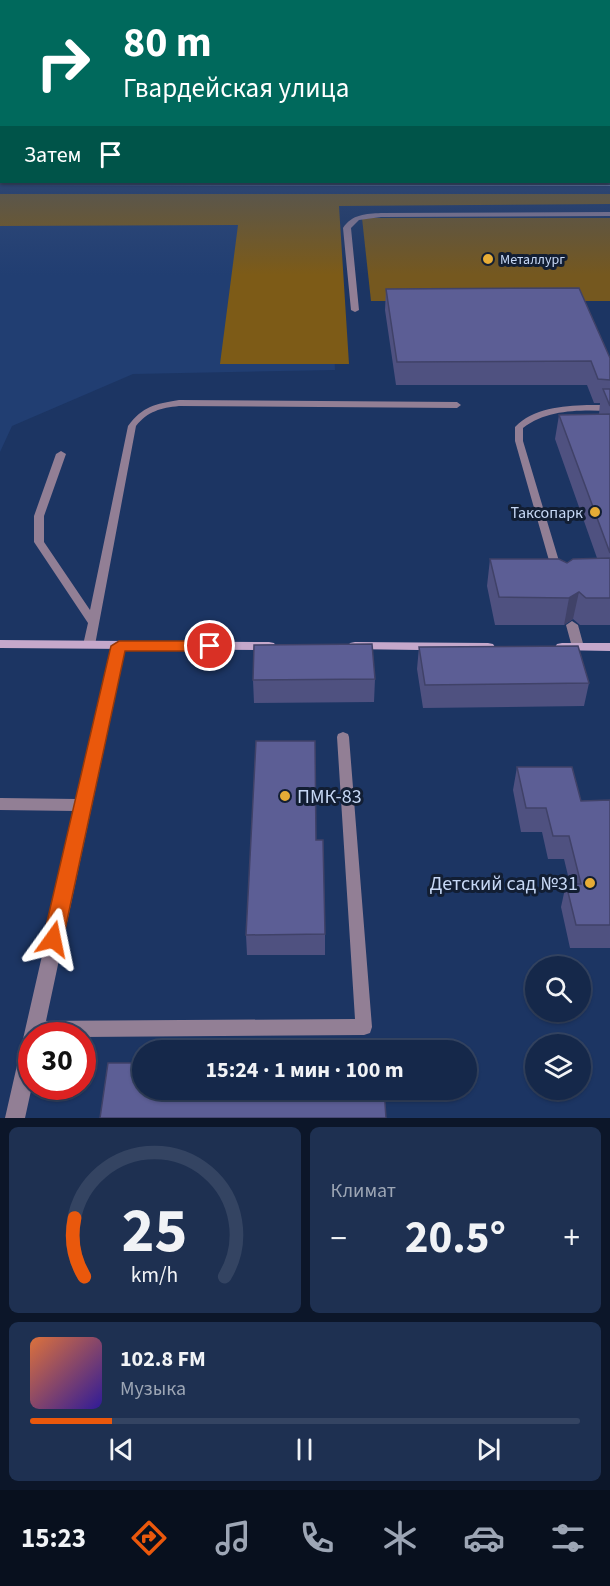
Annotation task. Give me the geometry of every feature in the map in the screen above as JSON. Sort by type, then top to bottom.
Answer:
[{"type":"street","points":[[355,310],[347,228],[349,223],[357,218],[381,215],[610,214]]},
{"type":"street","points":[[0,645],[283,646]]},
{"type":"street","points":[[36,1022],[119,646]]},
{"type":"street","points":[[342,646],[507,647]]},
{"type":"street","points":[[542,647],[610,647]]},
{"type":"street","points":[[0,804],[82,805]]},
{"type":"street","points":[[15,1118],[19,1100]]},
{"type":"lane","points":[[89,645],[132,426],[141,413],[155,406],[179,403],[457,405]]},
{"type":"lane","points":[[561,585],[519,441],[519,428],[528,419],[576,408],[610,408]]},
{"type":"lane","points":[[61,454],[39,516],[39,542],[94,624]]},
{"type":"lane","points":[[572,625],[578,647]]},
{"type":"lane","points":[[96,1033],[364,1027],[343,737]]},
{"type":"shaded area","points":[[0,194],[610,194],[610,204],[339,206],[349,364],[220,364],[238,225],[0,226]]},
{"type":"shaded area","points":[[328,209],[335,370],[133,374],[12,426],[0,452],[0,211]]},
{"type":"shaded area","name":"Металлург","points":[[362,218],[610,218],[610,301],[371,301]]},
{"type":"building","points":[[579,288],[610,358],[610,380],[598,379],[591,361],[397,362],[386,289]]},
{"type":"building","points":[[603,389],[610,389],[610,406]]},
{"type":"building","points":[[610,414],[610,553],[559,415]]},
{"type":"building","points":[[610,558],[610,598],[586,598],[579,592],[569,598],[499,597],[490,559],[559,559],[567,563],[573,559]]},
{"type":"building","points":[[372,644],[375,679],[253,680],[254,645]]},
{"type":"building","points":[[578,646],[589,683],[425,685],[419,647]]},
{"type":"building","points":[[256,741],[315,741],[316,840],[323,840],[325,934],[246,935]]},
{"type":"building","name":"Детский сад №31","points":[[517,767],[572,767],[581,801],[610,800],[610,925],[576,925],[566,884],[581,884],[569,836],[553,836],[546,808],[526,808]]},
{"type":"building","points":[[108,1063],[132,1063],[132,1100],[385,1100],[386,1118],[100,1118]]},
{"type":"railway","points":[[0,183],[610,184]]},
{"type":"place","name":"Металлург","points":[[488,259]]},
{"type":"place","name":"Таксопарк","points":[[595,512]]},
{"type":"place","name":"ПМК-83","points":[[285,796]]},
{"type":"place","name":"Детский сад №31","points":[[590,883]]},
{"type":"route","points":[[53,939],[114,657],[119,646],[210,646]]}]
